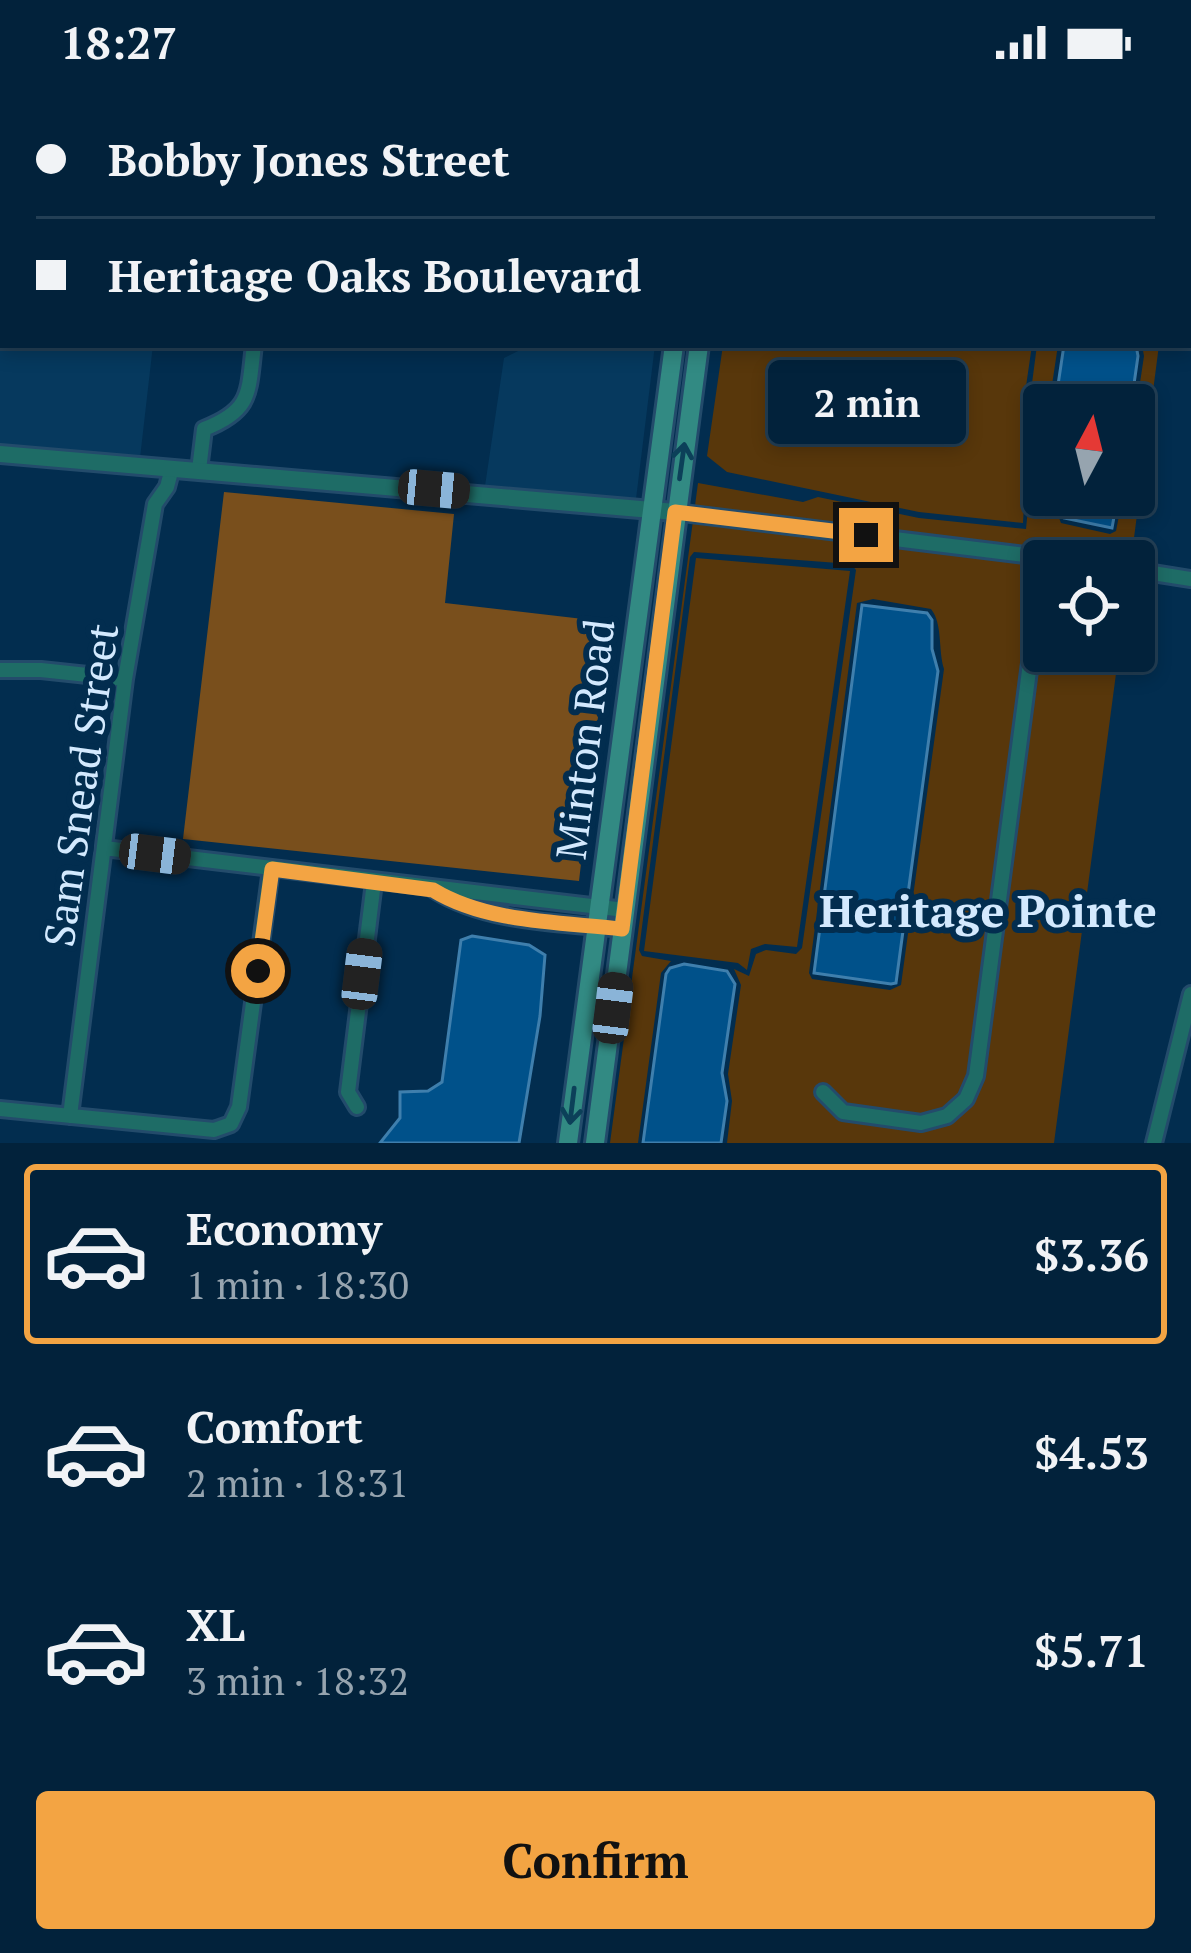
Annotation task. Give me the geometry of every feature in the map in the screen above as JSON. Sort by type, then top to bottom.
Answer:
[{"type":"main road","name":"Minton Road","points":[[568,1143],[674,348]]},
{"type":"main road","name":"Minton Road","points":[[595,1143],[698,348]]},
{"type":"street","points":[[199,470],[204,429],[231,419],[248,394],[254,348]]},
{"type":"street","points":[[0,454],[650,508],[1023,554]]},
{"type":"street","name":"Sam Snead Street","points":[[70,1116],[125,679],[155,505],[172,468]]},
{"type":"street","points":[[1155,574],[1191,580]]},
{"type":"street","points":[[0,670],[125,679]]},
{"type":"street","points":[[824,1092],[843,1112],[921,1124],[947,1116],[966,1099],[976,1076],[1028,672]]},
{"type":"street","points":[[104,848],[532,898],[624,920]]},
{"type":"street","points":[[0,1109],[214,1130],[231,1124],[239,1107],[272,869]]},
{"type":"street","points":[[357,1107],[348,1092],[374,882]]},
{"type":"street","points":[[433,890],[478,910],[529,918],[597,916]]},
{"type":"street","points":[[478,910],[482,892]]},
{"type":"street","points":[[529,918],[532,898]]},
{"type":"street","points":[[1154,1143],[1191,994]]},
{"type":"shaded area","points":[[0,348],[153,348],[140,458],[0,447]]},
{"type":"shaded area","points":[[655,348],[636,499],[485,486],[504,358],[518,351]]},
{"type":"shaded area","points":[[723,348],[1032,348],[1023,384],[1023,523],[919,512],[727,472],[707,456]]},
{"type":"shaded area","points":[[1037,348],[1058,348],[1052,384],[1032,384]]},
{"type":"shaded area","points":[[1064,348],[1137,348],[1134,384],[1058,384]]},
{"type":"shaded area","points":[[1143,348],[1159,348],[1154,384],[1140,384]]},
{"type":"shaded area","points":[[698,483],[803,502],[818,497],[919,518],[1026,529],[1027,516],[1058,516],[1061,523],[1110,534],[1116,531],[1119,516],[1137,516],[1134,540],[1023,540],[1023,672],[1116,672],[1054,1143],[727,1143],[732,1101],[728,1074],[741,985],[734,969],[749,976],[756,954],[766,950],[796,954],[802,948],[856,570],[851,564],[694,552],[639,950],[642,956],[671,961],[661,973],[638,1143],[610,1143]],"holes":[[[873,599],[931,609],[944,669],[901,985],[890,990],[812,979],[809,973],[857,603]]]},
{"type":"shaded area","points":[[224,492],[454,514],[445,603],[609,622],[579,881],[183,839]]},
{"type":"shaded area","points":[[1063,516],[1114,516],[1112,528]]},
{"type":"shaded area","points":[[696,558],[850,571],[797,947],[765,944],[751,949],[747,970],[738,963],[644,951]]},
{"type":"shaded area","points":[[862,605],[927,613],[932,620],[938,671],[896,983],[891,984],[814,973]]},
{"type":"shaded area","points":[[472,936],[529,945],[545,955],[519,1143],[380,1143],[400,1118],[400,1092],[428,1091],[442,1082],[461,940]]},
{"type":"shaded area","points":[[684,964],[727,971],[735,984],[722,1073],[727,1101],[721,1143],[643,1143],[666,974]]},
{"type":"district","name":"Heritage Pointe","points":[[988,910]]},
{"type":"route","points":[[258,971],[272,869],[433,890],[454,903],[486,912],[622,929],[675,512],[866,535]]}]
